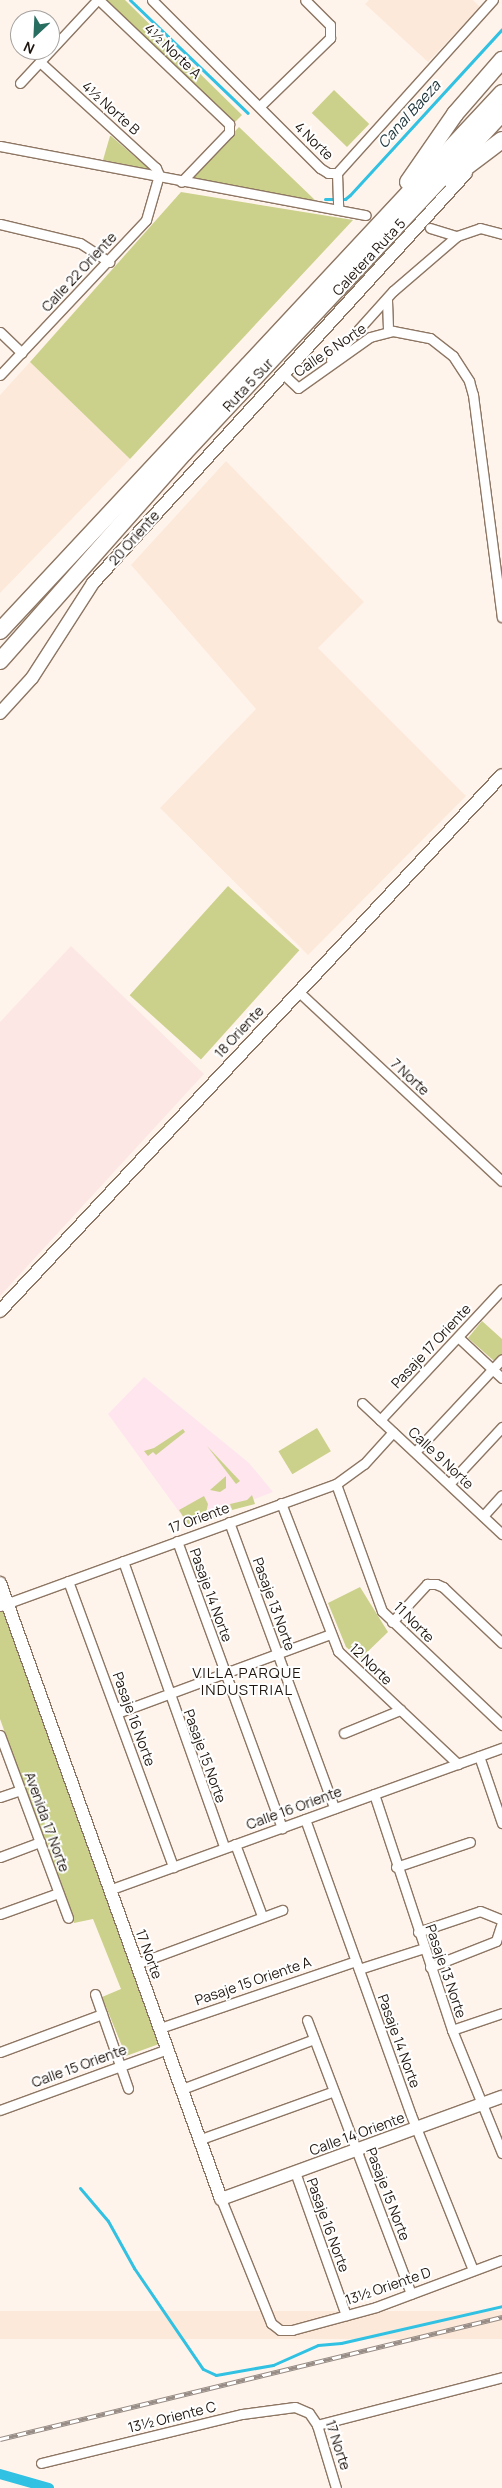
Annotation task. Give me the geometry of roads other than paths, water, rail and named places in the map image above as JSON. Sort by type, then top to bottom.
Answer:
[{"type":"highway","points":[[370,234],[455,114],[502,60]]},
{"type":"highway","name":"Ruta 5 Sur","points":[[0,630],[502,93]]},
{"type":"highway","name":"Ruta 5 Sur","points":[[0,662],[190,447],[502,113]]},
{"type":"highway","points":[[414,208],[502,140]]},
{"type":"street","points":[[20,83],[98,0]]},
{"type":"street","name":"4½ Norte A","points":[[98,0],[227,122],[229,132],[181,182]]},
{"type":"street","name":"4 Norte","points":[[152,0],[320,168],[328,173],[337,173],[493,0]]},
{"type":"street","points":[[260,106],[330,38],[330,25],[305,0]]},
{"type":"street","name":"4½ Norte B","points":[[40,62],[156,168],[159,178]]},
{"type":"street","points":[[0,146],[181,182],[338,203],[366,215]]},
{"type":"street","name":"Caletera Ruta 5","points":[[282,373],[477,160]]},
{"type":"street","points":[[337,173],[338,203]]},
{"type":"street","name":"Calle 22 Oriente","points":[[0,375],[109,262],[149,216],[159,178]]},
{"type":"street","points":[[0,224],[80,243],[109,262]]},
{"type":"street","points":[[430,228],[457,236]]},
{"type":"street","points":[[319,374],[387,297],[457,236],[480,228],[502,234]]},
{"type":"street","points":[[387,297],[385,309],[388,332]]},
{"type":"street","name":"Calle 6 Norte","points":[[282,373],[298,388],[370,337],[388,332],[405,331],[430,338],[454,356],[469,380],[502,617]]},
{"type":"street","points":[[0,332],[22,353]]},
{"type":"street","name":"20 Oriente","points":[[0,713],[32,678],[94,583],[282,373]]},
{"type":"street","name":"18 Oriente","points":[[0,1311],[502,776]]},
{"type":"street","name":"7 Norte","points":[[299,992],[502,1181]]},
{"type":"street","name":"Pasaje 17 Oriente","points":[[380,1420],[502,1290]]},
{"type":"street","points":[[458,1337],[502,1378]]},
{"type":"street","points":[[415,1452],[502,1359]]},
{"type":"street","name":"Calle 9 Norte","points":[[362,1403],[502,1534]]},
{"type":"street","points":[[449,1484],[502,1427]]},
{"type":"street","name":"17 Oriente","points":[[2,1605],[336,1484],[364,1464],[393,1432]]},
{"type":"street","name":"11 Norte","points":[[336,1484],[376,1599],[392,1622],[502,1725]]},
{"type":"street","points":[[483,1516],[502,1495]]},
{"type":"street","name":"12 Norte","points":[[281,1504],[331,1634],[342,1656],[458,1764]]},
{"type":"street","name":"Pasaje 13 Norte","points":[[229,1522],[334,1808]]},
{"type":"street","name":"Pasaje 14 Norte","points":[[177,1541],[282,1828]]},
{"type":"street","name":"Pasaje 15 Norte","points":[[123,1561],[168,1694],[224,1846]]},
{"type":"street","name":"Pasaje 16 Norte","points":[[68,1581],[173,1866]]},
{"type":"street","name":"17 Norte","points":[[0,1583],[2,1605],[168,2049],[221,2199],[271,2323],[280,2330]]},
{"type":"street","points":[[392,1622],[427,1584],[436,1584],[502,1642]]},
{"type":"street","points":[[117,1713],[331,1634]]},
{"type":"street","points":[[344,1733],[400,1710]]},
{"type":"street","name":"Avenida 17 Norte","points":[[0,1737],[68,1918]]},
{"type":"street","name":"Calle 16 Oriente","points":[[489,1752],[502,1739]]},
{"type":"street","name":"Calle 16 Oriente","points":[[109,1890],[224,1846],[282,1828],[502,1748]]},
{"type":"street","points":[[479,1756],[502,1823]]},
{"type":"street","points":[[0,1797],[20,1790]]},
{"type":"street","name":"Pasaje 13 Norte","points":[[374,1794],[396,1867],[452,2030],[502,2153]]},
{"type":"street","name":"Pasaje 14 Norte","points":[[306,1819],[411,2116],[418,2127],[473,2270]]},
{"type":"street","points":[[0,1857],[40,1842]]},
{"type":"street","points":[[396,1867],[470,1842]]},
{"type":"street","points":[[235,1844],[262,1916]]},
{"type":"street","points":[[0,1914],[58,1893]]},
{"type":"street","points":[[136,1964],[282,1910]]},
{"type":"street","points":[[418,1932],[480,1911],[502,1922],[496,1941],[430,1967]]},
{"type":"street","name":"Pasaje 15 Oriente A","points":[[160,2028],[357,1965],[424,1948]]},
{"type":"street","points":[[95,1994],[128,2088]]},
{"type":"street","points":[[0,2052],[102,2014]]},
{"type":"street","points":[[452,2030],[502,2014]]},
{"type":"street","name":"Pasaje 15 Norte","points":[[307,2020],[411,2294]]},
{"type":"street","points":[[182,2089],[314,2039]]},
{"type":"street","name":"Calle 15 Oriente","points":[[0,2110],[168,2049]]},
{"type":"street","points":[[201,2139],[334,2091]]},
{"type":"street","name":"Calle 14 Oriente","points":[[221,2199],[502,2097]]},
{"type":"street","name":"Pasaje 16 Norte","points":[[295,2172],[346,2315]]},
{"type":"street","name":"13½ Oriente D","points":[[280,2330],[292,2330],[346,2315],[411,2294],[502,2260]]},
{"type":"street","points":[[317,2424],[502,2377]]},
{"type":"street","name":"13½ Oriente C","points":[[41,2463],[260,2410],[287,2406],[310,2413]]},
{"type":"street","name":"17 Norte","points":[[310,2413],[317,2424],[336,2488]]},
{"type":"waterway","name":"Canal Baeza","points":[[130,0],[248,113]]},
{"type":"waterway","name":"Canal Baeza","points":[[325,199],[345,199],[350,195],[502,29]]},
{"type":"waterway","points":[[80,2188],[108,2221],[134,2268],[203,2369],[216,2375],[273,2365],[318,2345],[341,2343],[502,2306]]},
{"type":"waterway","points":[[0,2474],[49,2488]]},
{"type":"railway","points":[[0,2439],[502,2317]]},
{"type":"district","name":"VILLA PARQUE INDUSTRIAL","points":[[247,1680]]}]
